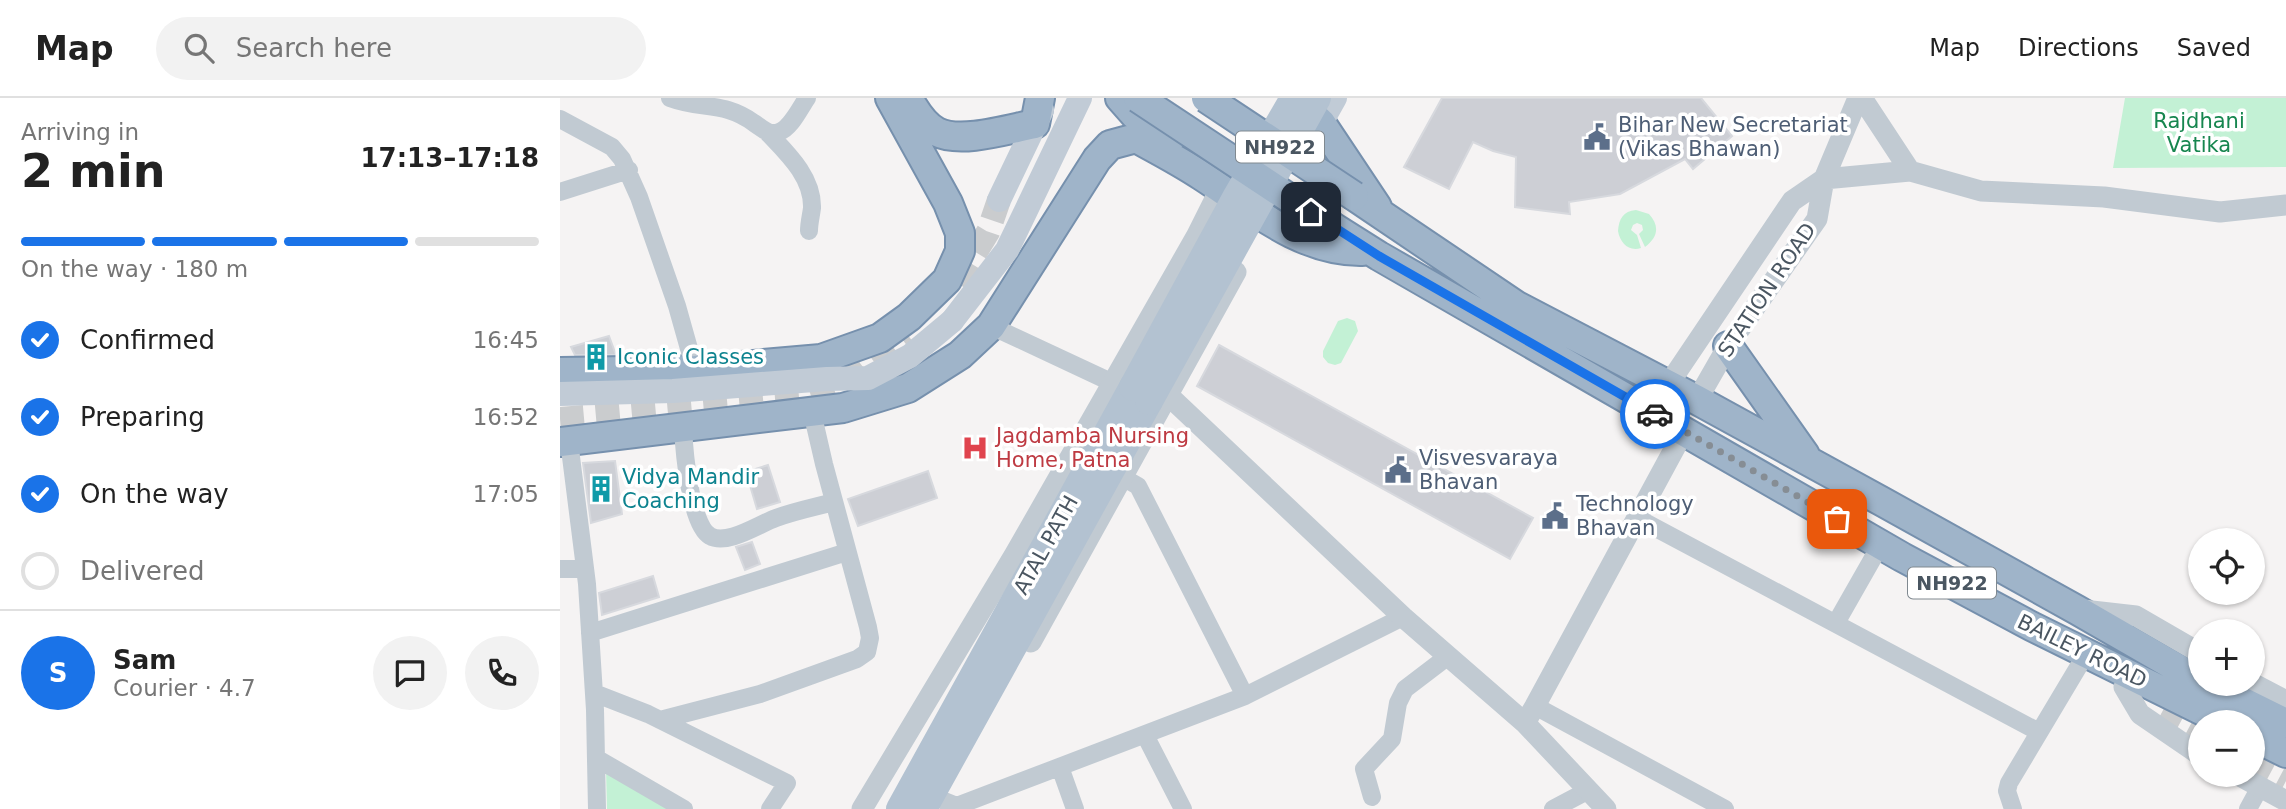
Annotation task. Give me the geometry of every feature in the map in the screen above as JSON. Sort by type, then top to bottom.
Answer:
[{"type":"highway","points":[[560,372],[695,370],[821,359],[880,338],[909,317],[947,280],[960,251],[960,233],[948,203],[890,98]]},
{"type":"highway","points":[[908,98],[934,131],[952,137],[990,133],[1038,111]]},
{"type":"highway","points":[[1120,98],[1135,115],[1166,139],[1279,212],[1325,237],[1365,247]]},
{"type":"highway","name":"NH922","points":[[1138,98],[1365,247],[1684,431]]},
{"type":"highway","name":"NH922","points":[[1206,98],[1517,306],[1696,400]]},
{"type":"highway","points":[[1295,98],[1319,111],[1382,215]]},
{"type":"highway","points":[[565,442],[843,408],[908,388],[960,355],[991,326],[1097,159],[1110,145],[1136,138],[1202,176],[1266,219],[1307,241],[1348,251],[1365,247]]},
{"type":"highway","points":[[1728,346],[1810,462]]},
{"type":"highway","name":"BAILEY ROAD","points":[[1696,400],[2188,674]]},
{"type":"highway","name":"BAILEY ROAD","points":[[1684,431],[1891,551],[2086,654],[2121,678],[2196,710]]},
{"type":"highway","points":[[1883,502],[1904,527],[1937,544],[1939,557],[1934,562],[1926,562],[1912,555],[1891,551]]},
{"type":"highway","points":[[2231,696],[2286,723]]},
{"type":"highway","points":[[2265,742],[2286,752]]},
{"type":"main road","points":[[999,200],[1038,111],[1050,98]]},
{"type":"main road","points":[[560,394],[673,391],[869,378],[910,356],[952,321],[1007,250],[1080,98]]},
{"type":"main road","name":"ATAL PATH","points":[[934,806],[1237,196],[1295,98]]},
{"type":"main road","points":[[1319,111],[1335,98]]},
{"type":"main road","name":"ATAL PATH","points":[[900,809],[1141,392],[1319,111]]},
{"type":"street","points":[[670,98],[730,109],[768,133],[794,159],[810,192],[812,206],[809,231]]},
{"type":"street","points":[[768,133],[778,133],[787,127],[807,98]]},
{"type":"street","points":[[1860,98],[1910,171]]},
{"type":"street","name":"STATION ROAD","points":[[1696,400],[1728,346],[1817,219],[1824,178],[1860,98]]},
{"type":"street","points":[[560,120],[612,147],[629,170],[677,306],[695,370]]},
{"type":"street","points":[[560,192],[629,170]]},
{"type":"street","points":[[1668,385],[1792,201],[1824,178],[1910,171],[1981,191],[2104,197],[2220,212],[2286,205]]},
{"type":"street","points":[[934,806],[1124,478],[1141,392],[1197,235],[1220,189]]},
{"type":"street","points":[[862,809],[1015,554],[1244,258],[1266,219]]},
{"type":"street","points":[[1197,235],[1244,258]]},
{"type":"street","points":[[991,326],[1141,392],[1447,657],[1530,715],[1725,809]]},
{"type":"street","points":[[660,720],[760,694],[857,659],[867,652],[870,638],[812,412]]},
{"type":"street","points":[[682,427],[686,468],[699,522],[711,537],[723,539],[735,536],[775,518],[834,502]]},
{"type":"street","points":[[1530,715],[1684,431]]},
{"type":"street","points":[[565,442],[585,569],[594,694],[597,809]]},
{"type":"street","points":[[1124,478],[1138,486],[1245,696]]},
{"type":"street","points":[[1637,518],[2039,732]]},
{"type":"street","points":[[1836,624],[1891,551]]},
{"type":"street","points":[[590,633],[847,552]]},
{"type":"street","points":[[560,569],[585,569]]},
{"type":"street","points":[[2077,610],[2136,616],[2188,646]]},
{"type":"street","points":[[934,806],[957,806],[1245,696],[1403,617]]},
{"type":"street","points":[[2013,809],[2007,791],[2009,783],[2086,654]]},
{"type":"street","points":[[1372,797],[1364,769],[1392,739],[1401,695],[1413,682],[1447,657]]},
{"type":"street","points":[[2121,678],[2161,715]]},
{"type":"street","points":[[2121,678],[2140,714],[2188,747]]},
{"type":"street","points":[[2265,690],[2286,701]]},
{"type":"street","points":[[594,694],[660,720],[787,783],[770,809]]},
{"type":"street","points":[[1530,715],[1587,791],[1605,809]]},
{"type":"street","points":[[1146,734],[1183,809]]},
{"type":"street","points":[[596,758],[684,809]]},
{"type":"street","points":[[1060,767],[1075,809]]},
{"type":"street","points":[[2248,809],[2260,787],[2286,801]]},
{"type":"street","points":[[1553,809],[1587,791]]},
{"type":"green space","name":"Rajdhani Vatika","points":[[2125,98],[2286,98],[2286,167],[2113,168]]},
{"type":"green space","points":[[1636,210],[1653,218],[1656,231],[1645,247],[1639,234],[1643,230],[1642,225],[1633,225],[1631,230],[1637,235],[1641,248],[1633,249],[1626,246],[1618,231],[1622,216]]},
{"type":"green space","points":[[1347,318],[1355,321],[1358,331],[1341,363],[1328,363],[1323,357],[1323,351],[1338,321]]},
{"type":"green space","points":[[606,770],[672,809],[607,809]]},
{"type":"building","points":[[1442,98],[1701,98],[1732,136],[1693,169],[1685,159],[1620,194],[1569,202],[1570,214],[1515,207],[1516,157],[1473,142],[1449,189],[1404,167]]},
{"type":"building","points":[[609,336],[616,355],[575,355],[571,347]]},
{"type":"building","name":"Visvesvaraya Bhavan","points":[[1219,345],[1533,518],[1510,559],[1197,386]]},
{"type":"building","name":"Vidya Mandir Coaching","points":[[615,461],[622,514],[591,523],[583,463]]},
{"type":"building","points":[[768,465],[780,502],[757,509],[746,472]]},
{"type":"building","points":[[928,471],[937,498],[858,526],[848,499]]},
{"type":"building","points":[[752,542],[760,564],[745,570],[736,547]]},
{"type":"building","points":[[653,576],[659,597],[602,615],[599,593]]},
{"type":"tunnel","points":[[957,283],[988,232],[999,200]]},
{"type":"tunnel","points":[[560,419],[804,397],[839,385],[907,334]]},
{"type":"tunnel","points":[[2161,714],[2188,729]]},
{"type":"tunnel","points":[[2265,770],[2286,781]]},
{"type":"way so far","points":[[1655,414],[1837,519]]},
{"type":"place","name":"Bihar New Secretariat (Vikas Bhawan)","points":[[1597,137]]},
{"type":"place","name":"Iconic Classes","points":[[596,357]]},
{"type":"place","name":"Jagdamba Nursing Home, Patna","points":[[975,448]]},
{"type":"place","name":"Visvesvaraya Bhavan","points":[[1398,470]]},
{"type":"place","name":"Vidya Mandir Coaching","points":[[601,489]]},
{"type":"place","name":"Technology Bhavan","points":[[1555,516]]},
{"type":"route","points":[[1311,212],[1379,256],[1655,414]]}]
